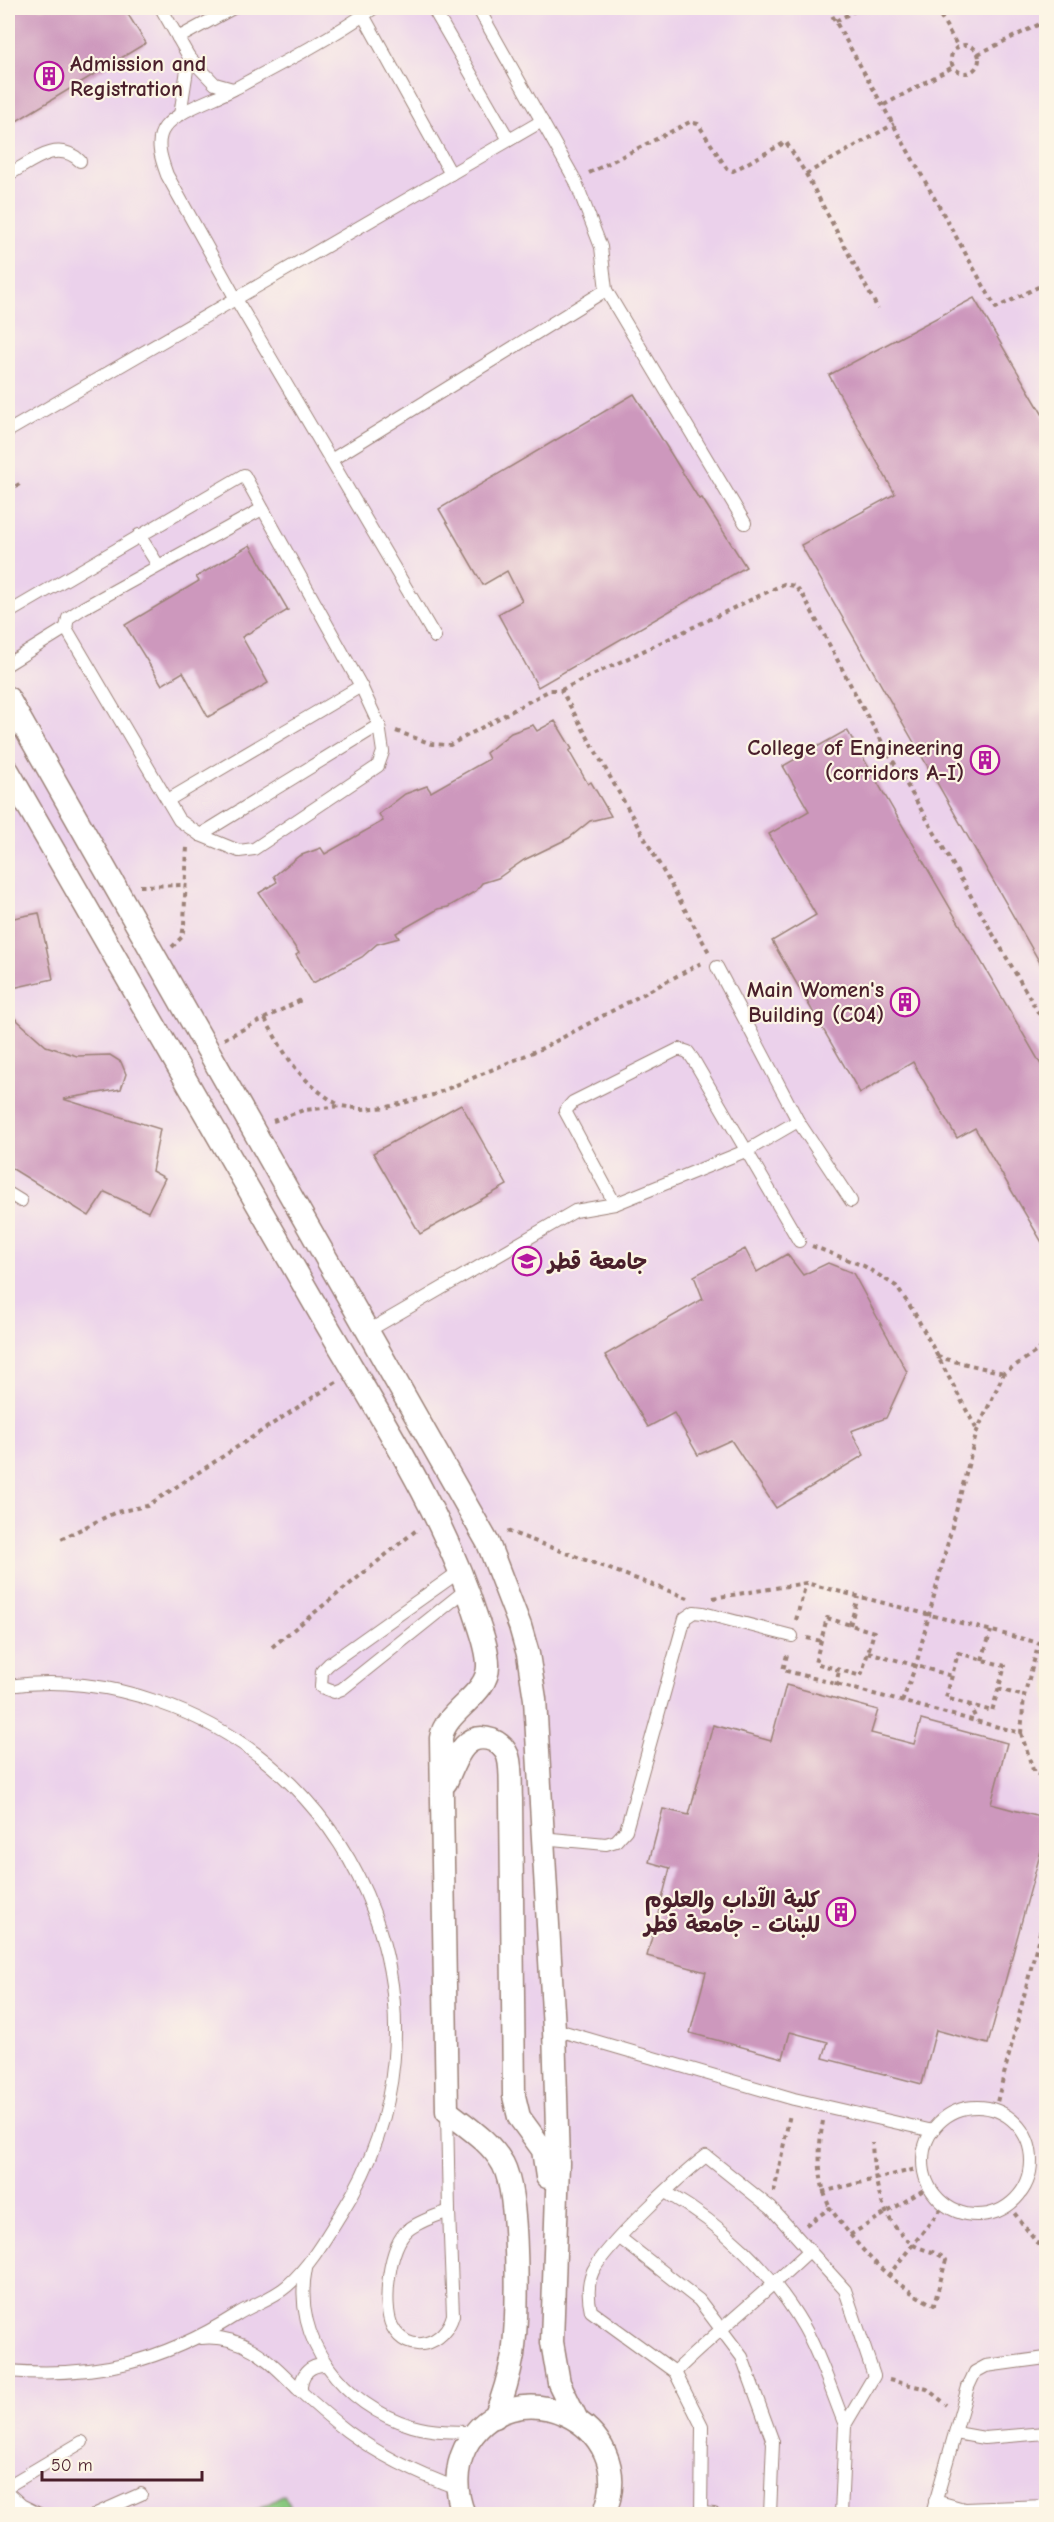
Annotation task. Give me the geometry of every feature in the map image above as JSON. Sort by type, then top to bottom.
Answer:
[{"type":"street","points":[[8,698],[411,1404],[488,1543],[513,1605],[525,1645],[535,1700],[541,1838],[554,2029],[558,2219],[552,2342],[559,2383],[577,2420]]},
{"type":"street","points":[[8,771],[382,1420],[434,1516],[464,1580],[489,1668],[482,1683],[442,1734],[447,2110],[495,2152],[506,2172],[513,2194],[515,2334],[508,2376],[495,2417]]},
{"type":"street","points":[[382,1420],[411,1404]]},
{"type":"street","points":[[442,1790],[464,1745],[480,1738],[497,1742],[503,1748],[509,1764],[511,1799],[514,2096],[519,2117],[543,2150],[548,2195],[558,2219]]},
{"type":"street","points":[[464,2514],[457,2488],[459,2464],[476,2432],[495,2417],[518,2408],[536,2406],[555,2409],[577,2420],[595,2437],[607,2458],[611,2483],[604,2514]]},
{"type":"lane","points":[[160,8],[189,57],[215,84],[233,89]]},
{"type":"lane","points":[[178,38],[233,8]]},
{"type":"lane","points":[[374,8],[165,126],[160,138],[160,154],[167,175],[236,299],[435,637]]},
{"type":"lane","points":[[433,8],[509,140]]},
{"type":"lane","points":[[478,8],[575,180],[601,247],[606,290],[745,523]]},
{"type":"lane","points":[[363,15],[451,174]]},
{"type":"lane","points":[[180,116],[189,57]]},
{"type":"lane","points":[[8,430],[542,122]]},
{"type":"lane","points":[[8,176],[49,152],[58,150],[74,155],[80,161]]},
{"type":"lane","points":[[331,460],[606,290]]},
{"type":"lane","points":[[8,613],[244,476],[361,686],[379,724],[382,752],[378,766],[254,849],[239,851],[194,832],[179,820],[66,628],[68,618],[158,565],[262,509]]},
{"type":"lane","points":[[139,536],[158,565]]},
{"type":"lane","points":[[8,664],[66,628]]},
{"type":"lane","points":[[168,800],[361,686]]},
{"type":"lane","points":[[194,832],[379,724]]},
{"type":"lane","points":[[717,967],[798,1121],[851,1201]]},
{"type":"lane","points":[[615,1204],[565,1111],[573,1102],[679,1049],[688,1052],[693,1059],[799,1241]]},
{"type":"lane","points":[[368,1331],[575,1210],[615,1204],[748,1150],[798,1121]]},
{"type":"lane","points":[[8,1193],[21,1201]]},
{"type":"lane","points":[[464,1580],[342,1689],[334,1692],[321,1687],[322,1671],[329,1664],[464,1580]]},
{"type":"lane","points":[[541,1838],[606,1844],[616,1841],[626,1830],[685,1618],[694,1612],[704,1613],[792,1636]]},
{"type":"lane","points":[[8,1686],[48,1683],[113,1689],[176,1708],[206,1721],[261,1756],[294,1785],[330,1827],[358,1874],[375,1913],[391,1977],[395,2031],[392,2074],[377,2138],[365,2169],[351,2198],[293,2281],[275,2295],[197,2338],[141,2361],[108,2369],[40,2374],[8,2372]]},
{"type":"lane","points":[[554,2029],[794,2099],[933,2130]]},
{"type":"lane","points":[[965,2109],[995,2110],[1022,2131],[1031,2156],[1027,2181],[1009,2206],[989,2214],[963,2213],[945,2204],[930,2186],[924,2167],[924,2154],[933,2130],[942,2121],[965,2109]]},
{"type":"lane","points":[[447,2110],[453,2315],[446,2332],[431,2342],[412,2343],[396,2332],[389,2315],[392,2255],[406,2231],[449,2211]]},
{"type":"lane","points":[[706,2514],[702,2426],[675,2372],[591,2311],[587,2296],[594,2270],[620,2238],[706,2156],[771,2208],[846,2290],[874,2376],[846,2425],[841,2514]]},
{"type":"lane","points":[[667,2193],[700,2212],[764,2271],[804,2328],[846,2425]]},
{"type":"lane","points":[[620,2238],[699,2300],[742,2357],[773,2442],[770,2514]]},
{"type":"lane","points":[[675,2372],[720,2328],[774,2285],[810,2251]]},
{"type":"lane","points":[[307,2263],[302,2293],[304,2316],[311,2339],[327,2365],[357,2397],[394,2420],[435,2431],[476,2432]]},
{"type":"lane","points":[[197,2338],[222,2338],[249,2346],[276,2365],[300,2391],[348,2431],[428,2477],[457,2488]]},
{"type":"lane","points":[[932,2514],[975,2372],[986,2366],[1047,2358]]},
{"type":"lane","points":[[300,2391],[300,2384],[307,2371],[320,2365],[327,2365]]},
{"type":"lane","points":[[956,2433],[984,2438],[1047,2433]]},
{"type":"lane","points":[[8,2486],[82,2442]]},
{"type":"lane","points":[[8,2493],[21,2505],[39,2514]]},
{"type":"lane","points":[[96,2514],[141,2494]]},
{"type":"lane","points":[[935,2500],[964,2510],[1047,2506]]},
{"type":"path","points":[[828,8],[996,309],[1047,283]]},
{"type":"path","points":[[836,21],[860,8]]},
{"type":"path","points":[[936,8],[958,47]]},
{"type":"path","points":[[978,54],[1047,21]]},
{"type":"path","points":[[966,45],[974,48],[979,62],[975,69],[968,73],[960,72],[953,67],[953,52],[958,47],[966,45]]},
{"type":"path","points":[[884,105],[953,67]]},
{"type":"path","points":[[575,180],[690,122],[698,124],[727,169],[733,171],[786,142],[806,174],[878,309]]},
{"type":"path","points":[[806,174],[894,124]]},
{"type":"path","points":[[8,491],[21,483]]},
{"type":"path","points":[[379,724],[432,744],[450,745],[550,690],[561,690],[784,584],[795,586],[804,597],[866,714],[1047,1026]]},
{"type":"path","points":[[253,1129],[304,1110],[341,1106],[363,1109],[388,1107],[433,1095],[545,1047],[712,957],[561,690]]},
{"type":"path","points":[[156,956],[176,944],[182,936],[186,913],[184,885],[194,832]]},
{"type":"path","points":[[122,897],[138,886],[184,885]]},
{"type":"path","points":[[207,1048],[303,999]]},
{"type":"path","points":[[265,1019],[290,1064],[319,1093],[341,1106]]},
{"type":"path","points":[[799,1241],[864,1266],[896,1286],[914,1312],[977,1431]]},
{"type":"path","points":[[902,1702],[915,1665],[977,1431],[1004,1373],[1047,1345]]},
{"type":"path","points":[[936,1357],[1004,1373]]},
{"type":"path","points":[[61,1539],[116,1512],[147,1506],[353,1370]]},
{"type":"path","points":[[272,1647],[434,1516]]},
{"type":"path","points":[[506,1531],[696,1600]]},
{"type":"path","points":[[806,1583],[783,1670],[836,1686],[1021,1733]]},
{"type":"path","points":[[707,1599],[806,1583],[1039,1643],[1024,1696],[1021,1733],[1034,1773],[1047,1776]]},
{"type":"path","points":[[850,1625],[858,1597]]},
{"type":"path","points":[[827,1618],[874,1632],[868,1652],[861,1676],[815,1663],[827,1618]]},
{"type":"path","points":[[982,1660],[991,1630]]},
{"type":"path","points":[[868,1652],[952,1676]]},
{"type":"path","points":[[958,1653],[982,1660],[1005,1666],[992,1711],[946,1698],[958,1653]]},
{"type":"path","points":[[836,1686],[839,1670]]},
{"type":"path","points":[[998,1689],[1024,1696]]},
{"type":"path","points":[[969,1704],[977,1722]]},
{"type":"path","points":[[995,2110],[1047,1910]]},
{"type":"path","points":[[771,2208],[794,2099]]},
{"type":"path","points":[[826,2106],[822,2130],[822,2192],[830,2208],[850,2235],[888,2276],[906,2290],[934,2305],[946,2260],[913,2245],[885,2213],[873,2178],[872,2143]]},
{"type":"path","points":[[822,2192],[924,2167]]},
{"type":"path","points":[[850,2235],[930,2186]]},
{"type":"path","points":[[888,2276],[945,2204]]},
{"type":"path","points":[[1009,2206],[1047,2255]]},
{"type":"path","points":[[795,2233],[830,2208]]},
{"type":"path","points":[[874,2376],[927,2389],[961,2416]]},
{"type":"shaded area","name":"جامعة قطر","points":[[8,8],[1046,8],[1046,2514],[8,2514]]},
{"type":"green space","points":[[284,2495],[295,2514],[250,2514]]},
{"type":"building","name":"Admission and Registration","points":[[8,8],[124,8],[146,43],[15,122],[8,109]]},
{"type":"building","name":"College of Engineering (corridors A-I)","points":[[974,298],[1047,422],[1047,975],[801,545],[895,494],[829,375]]},
{"type":"building","points":[[634,394],[699,499],[702,498],[746,567],[538,687],[498,614],[522,601],[507,571],[483,585],[439,509]]},
{"type":"building","points":[[250,545],[288,610],[242,637],[268,683],[208,717],[183,672],[162,685],[125,625],[199,581],[196,577]]},
{"type":"building","points":[[555,721],[572,749],[569,751],[588,784],[591,782],[611,816],[590,821],[569,838],[524,860],[498,878],[482,883],[476,891],[396,933],[399,938],[377,944],[362,957],[313,983],[296,955],[299,953],[259,893],[277,882],[274,876],[299,856],[321,848],[325,854],[383,821],[379,814],[405,794],[427,786],[431,792],[489,759],[486,753],[511,733],[533,725],[537,731]]},
{"type":"building","name":"Main Women's Building (C04)","points":[[847,730],[1047,1075],[1047,1251],[975,1128],[957,1138],[913,1062],[860,1093],[772,941],[816,915],[769,834],[809,811],[783,766]]},
{"type":"building","points":[[39,913],[53,979],[8,989],[8,919]]},
{"type":"building","points":[[8,1012],[46,1046],[77,1056],[110,1055],[121,1062],[126,1074],[121,1089],[63,1099],[160,1129],[152,1171],[165,1178],[148,1212],[105,1192],[89,1216],[8,1166]]},
{"type":"building","points":[[461,1104],[507,1185],[420,1234],[373,1153]]},
{"type":"building","points":[[745,1249],[757,1272],[787,1254],[803,1275],[828,1263],[853,1273],[907,1372],[886,1418],[851,1431],[864,1455],[776,1508],[731,1440],[698,1455],[674,1413],[648,1427],[605,1355],[703,1299],[694,1276]]},
{"type":"building","name":"كلية الآداب والعلوم للبنات - جامعة قطر","points":[[786,1685],[878,1710],[871,1733],[914,1744],[921,1720],[1007,1743],[991,1804],[1047,1819],[1047,1829],[988,2044],[936,2030],[922,2084],[823,2058],[828,2042],[790,2032],[783,2058],[690,2033],[706,1972],[647,1956],[670,1868],[649,1862],[663,1809],[689,1815],[713,1725],[771,1741]]},
{"type":"place","name":"Admission and Registration","points":[[49,76]]},
{"type":"place","name":"College of Engineering (corridors A-I)","points":[[985,760]]},
{"type":"place","name":"Main Women's Building (C04)","points":[[905,1002]]},
{"type":"place","name":"جامعة قطر","points":[[527,1261]]},
{"type":"place","name":"كلية الآداب والعلوم للبنات - جامعة قطر","points":[[841,1912]]}]
